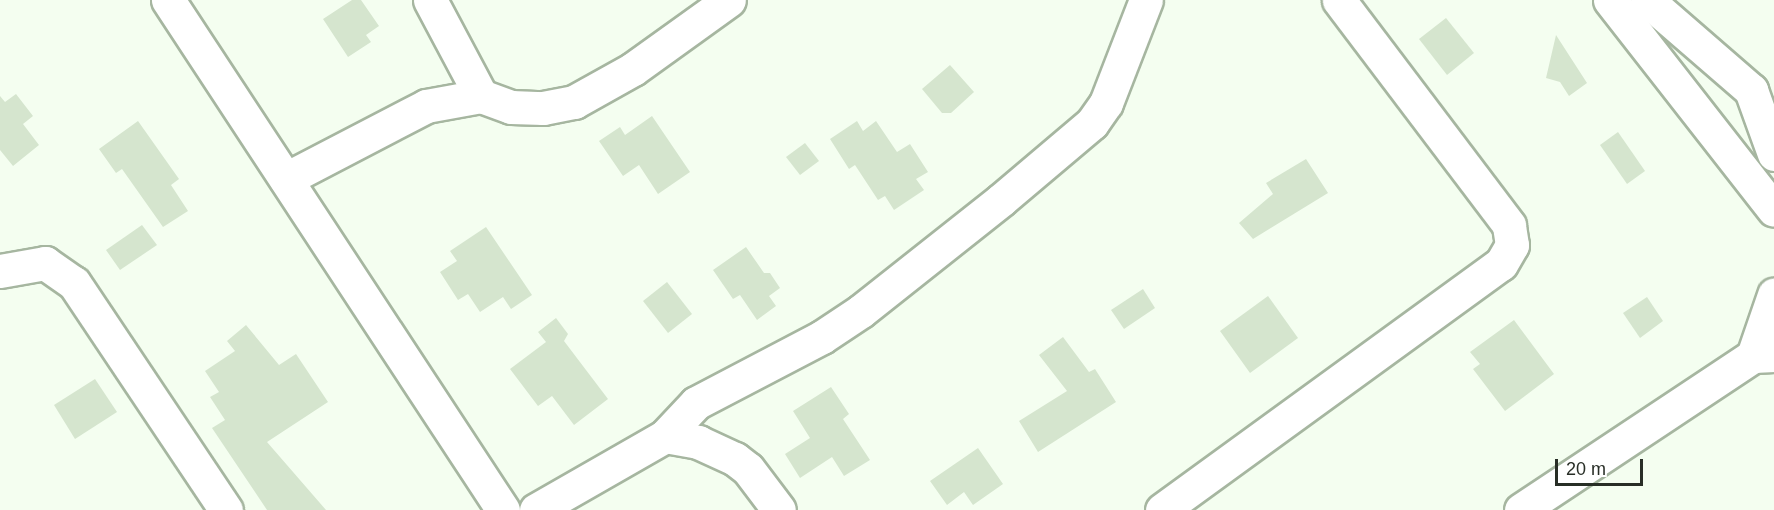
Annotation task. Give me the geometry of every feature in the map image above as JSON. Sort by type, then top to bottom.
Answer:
[{"type":"street","points":[[168,0],[503,510]]},
{"type":"street","points":[[430,0],[481,96]]},
{"type":"street","points":[[286,179],[409,113],[481,96],[511,107],[543,108],[574,102],[633,69],[729,0]]},
{"type":"street","points":[[536,510],[665,436],[696,403],[822,337],[861,311],[1092,123],[1106,103],[1146,0]]},
{"type":"street","points":[[1162,510],[1495,270],[1512,245],[1509,225],[1339,0]]},
{"type":"street","points":[[1610,0],[1774,210]]},
{"type":"street","points":[[1647,0],[1762,91],[1774,154]]},
{"type":"street","points":[[0,271],[45,263],[74,283],[226,510]]},
{"type":"street","points":[[1521,510],[1763,356],[1774,295]]},
{"type":"street","points":[[665,436],[698,442],[735,459],[748,469],[779,510]]},
{"type":"building","points":[[352,0],[361,0],[379,26],[366,35],[371,42],[348,57],[323,19]]},
{"type":"building","points":[[1446,18],[1474,53],[1447,75],[1419,39]]},
{"type":"building","points":[[1556,35],[1587,83],[1569,96],[1560,82],[1546,78]]},
{"type":"building","points":[[950,65],[974,92],[951,113],[942,113],[922,89]]},
{"type":"building","points":[[16,94],[33,116],[23,124],[39,145],[13,166],[0,150],[0,96],[5,102]]},
{"type":"building","points":[[652,116],[690,172],[658,194],[639,165],[623,176],[599,141],[620,127],[625,135]]},
{"type":"building","points":[[138,121],[179,179],[171,185],[188,211],[163,227],[122,169],[116,173],[99,149]]},
{"type":"building","points":[[857,121],[863,131],[876,121],[897,152],[910,144],[928,172],[916,179],[924,190],[894,210],[885,196],[878,200],[855,165],[849,169],[830,139]]},
{"type":"building","points":[[1618,132],[1645,171],[1627,184],[1600,145]]},
{"type":"building","points":[[805,143],[819,161],[800,175],[786,157]]},
{"type":"building","points":[[1306,159],[1328,193],[1253,239],[1239,223],[1273,194],[1266,183]]},
{"type":"building","points":[[142,225],[157,245],[120,270],[106,250]]},
{"type":"building","points":[[486,227],[532,295],[511,309],[503,297],[480,312],[468,294],[458,300],[440,272],[457,261],[450,251]]},
{"type":"building","points":[[746,247],[764,273],[770,273],[780,288],[769,296],[776,306],[757,320],[740,295],[733,299],[713,270]]},
{"type":"building","points":[[667,282],[692,314],[668,333],[643,301]]},
{"type":"building","points":[[1143,289],[1155,308],[1124,329],[1111,310]]},
{"type":"building","points":[[1268,296],[1298,338],[1250,373],[1220,331]]},
{"type":"building","points":[[1647,297],[1663,321],[1640,338],[1623,313]]},
{"type":"building","points":[[556,318],[568,334],[564,341],[608,399],[574,425],[552,396],[538,406],[510,369],[546,342],[538,332]]},
{"type":"building","points":[[1514,320],[1554,374],[1505,411],[1473,369],[1480,364],[1470,352]]},
{"type":"building","points":[[246,325],[279,365],[296,354],[328,402],[267,442],[326,510],[267,510],[212,428],[225,420],[210,397],[219,392],[205,371],[235,351],[227,341]]},
{"type":"building","points":[[1063,337],[1089,372],[1095,369],[1116,402],[1038,452],[1019,421],[1067,391],[1039,355]]},
{"type":"building","points":[[95,379],[117,412],[75,439],[54,405]]},
{"type":"building","points":[[831,387],[849,414],[843,419],[870,460],[844,476],[832,457],[800,478],[785,454],[810,438],[793,411]]},
{"type":"building","points":[[978,448],[1003,484],[973,505],[964,492],[947,505],[930,481]]}]
